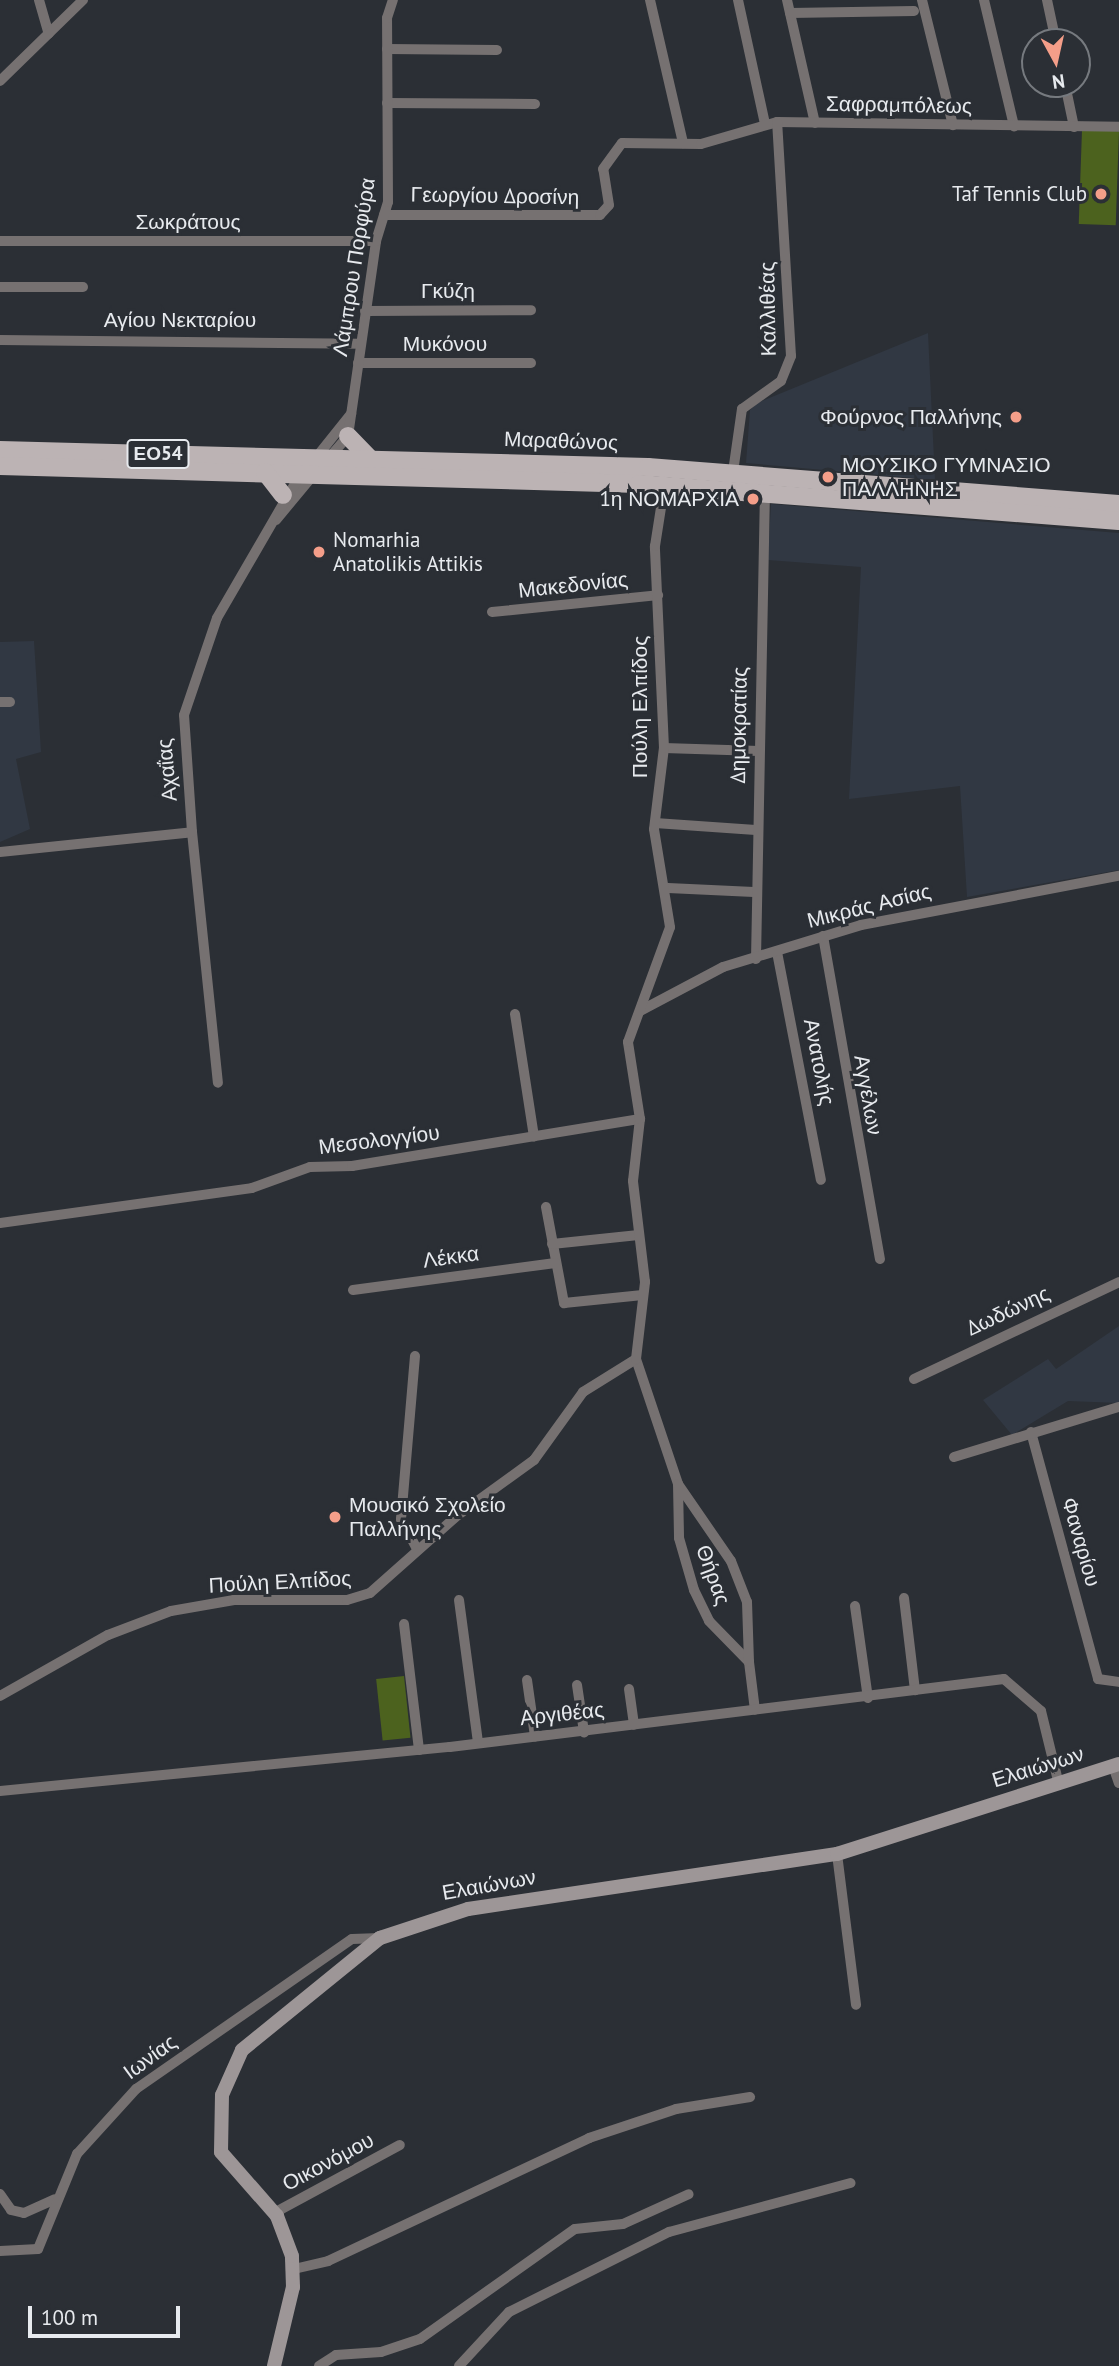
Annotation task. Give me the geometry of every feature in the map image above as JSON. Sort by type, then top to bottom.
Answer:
[{"type":"main road","points":[[348,436],[369,458]]},
{"type":"main road","name":"Μαραθώνος","points":[[0,450],[316,465],[666,477],[733,472],[1119,505]]},
{"type":"main road","name":"Μαραθώνος","points":[[0,466],[265,472],[369,458],[666,477],[765,492],[1119,521]]},
{"type":"main road","points":[[265,472],[283,495]]},
{"type":"main road","name":"Ελαιώνων","points":[[294,2269],[274,2213],[233,2171],[219,2146],[221,2102],[233,2064],[259,2034],[380,1938],[468,1909],[836,1854],[1116,1765]]},
{"type":"main road","points":[[274,2366],[294,2269]]},
{"type":"street","points":[[39,0],[49,34]]},
{"type":"street","points":[[0,81],[83,0]]},
{"type":"street","name":"Λάμπρου Πορφύρα","points":[[348,436],[376,241],[384,215],[387,49],[393,0]]},
{"type":"street","points":[[650,0],[683,143]]},
{"type":"street","points":[[738,0],[765,124]]},
{"type":"street","points":[[787,0],[815,123]]},
{"type":"street","points":[[922,0],[953,125]]},
{"type":"street","points":[[984,0],[1014,126]]},
{"type":"street","points":[[1047,0],[1053,28]]},
{"type":"street","points":[[790,13],[914,11]]},
{"type":"street","points":[[387,49],[497,50]]},
{"type":"street","points":[[1068,98],[1074,127]]},
{"type":"street","points":[[387,103],[534,104]]},
{"type":"street","name":"Σαφραμπόλεως","points":[[605,214],[603,169],[613,149],[632,140],[710,142],[777,122],[1119,127]]},
{"type":"street","name":"Καλλιθέας","points":[[733,472],[742,409],[781,381],[791,356],[777,122]]},
{"type":"street","name":"Γεωργίου Δροσίνη","points":[[384,215],[605,214]]},
{"type":"street","name":"Σωκράτους","points":[[0,241],[376,241]]},
{"type":"street","points":[[0,287],[83,287]]},
{"type":"street","name":"Γκύζη","points":[[365,311],[531,310]]},
{"type":"street","name":"Αγίου Νεκταρίου","points":[[0,340],[360,344]]},
{"type":"street","name":"Μυκόνου","points":[[358,363],[531,363]]},
{"type":"street","points":[[316,465],[351,414]]},
{"type":"street","points":[[316,465],[348,436]]},
{"type":"street","name":"Αχαΐας","points":[[218,1083],[192,832],[184,715],[211,632],[267,530],[283,495],[316,465]]},
{"type":"street","name":"Αχαΐας","points":[[267,530],[316,465]]},
{"type":"street","name":"Πούλη Ελπίδος","points":[[0,1696],[108,1635],[171,1611],[234,1600],[359,1598],[417,1549],[534,1460],[569,1406],[593,1382],[636,1359],[643,1295],[633,1181],[640,1119],[628,1042],[666,943],[668,888],[655,823],[664,748],[655,546],[666,477]]},
{"type":"street","name":"Δημοκρατίας","points":[[756,958],[754,892],[765,492]]},
{"type":"street","name":"Μακεδονίας","points":[[492,612],[658,595]]},
{"type":"street","points":[[664,748],[759,751]]},
{"type":"street","points":[[655,823],[756,830]]},
{"type":"street","points":[[0,852],[192,832]]},
{"type":"street","name":"Μικράς Ασίας","points":[[640,1011],[704,975],[823,936],[1119,876]]},
{"type":"street","points":[[668,888],[754,892]]},
{"type":"street","name":"Αγγέλων","points":[[823,936],[880,1259]]},
{"type":"street","name":"Ανατολής","points":[[777,952],[821,1180]]},
{"type":"street","points":[[515,1014],[534,1137]]},
{"type":"street","name":"Μεσολογγίου","points":[[0,1223],[252,1188],[310,1167],[534,1137],[640,1119]]},
{"type":"street","points":[[546,1207],[555,1263],[566,1304],[643,1295]]},
{"type":"street","points":[[552,1244],[639,1234]]},
{"type":"street","name":"Λέκκα","points":[[353,1290],[555,1263]]},
{"type":"street","name":"Δωδώνης","points":[[914,1378],[1119,1282]]},
{"type":"street","points":[[415,1356],[401,1519],[417,1549]]},
{"type":"street","name":"Θήρας","points":[[636,1359],[678,1484],[735,1571],[749,1614],[749,1662],[755,1710]]},
{"type":"street","points":[[954,1457],[1119,1407]]},
{"type":"street","name":"Φαναρίου","points":[[1031,1432],[1098,1679],[1119,1682]]},
{"type":"street","name":"Θήρας","points":[[678,1484],[679,1538],[694,1590],[709,1621],[749,1662]]},
{"type":"street","points":[[904,1598],[915,1690]]},
{"type":"street","points":[[459,1600],[478,1742]]},
{"type":"street","points":[[855,1606],[867,1698]]},
{"type":"street","points":[[404,1625],[419,1750]]},
{"type":"street","points":[[527,1680],[535,1737]]},
{"type":"street","name":"Αργιθέας","points":[[0,1791],[419,1750],[867,1698],[915,1690],[1013,1682],[1041,1710],[1058,1782]]},
{"type":"street","points":[[577,1685],[584,1732]]},
{"type":"street","points":[[629,1689],[634,1725]]},
{"type":"street","points":[[1116,1765],[1119,1783]]},
{"type":"street","points":[[836,1854],[856,2005]]},
{"type":"street","name":"Ιωνίας","points":[[0,2250],[38,2249],[55,2199],[77,2154],[136,2089],[352,1939],[380,1938]]},
{"type":"street","points":[[294,2269],[328,2261],[589,2138],[676,2109],[750,2097]]},
{"type":"street","name":"Οικονόμου","points":[[274,2213],[400,2145]]},
{"type":"street","points":[[458,2366],[509,2312],[668,2232],[850,2183]]},
{"type":"street","points":[[0,2194],[11,2210],[24,2213],[55,2199]]},
{"type":"street","points":[[319,2366],[336,2355],[381,2352],[420,2339],[575,2230],[623,2224],[689,2194]]},
{"type":"shaded area","points":[[928,333],[935,480],[746,463],[750,410],[757,403]]},
{"type":"shaded area","points":[[771,504],[1119,533],[1119,870],[967,897],[960,786],[849,799],[861,567],[768,560]]},
{"type":"shaded area","points":[[34,641],[41,752],[16,759],[30,829],[0,842],[0,642]]},
{"type":"shaded area","points":[[1119,1326],[1119,1403],[1068,1401],[1012,1435],[983,1400],[1048,1359],[1056,1369]]},
{"type":"green space","name":"Taf Tennis Club","points":[[1082,130],[1119,131],[1116,225],[1079,224]]},
{"type":"green space","points":[[404,1676],[410,1738],[383,1741],[376,1679]]},
{"type":"place","name":"Taf Tennis Club","points":[[1101,194]]},
{"type":"place","name":"Φούρνος Παλλήνης","points":[[1016,417]]},
{"type":"place","name":"ΜΟΥΣΙΚΟ ΓΥΜΝΑΣΙΟ ΠΑΛΛΗΝΗΣ","points":[[828,477]]},
{"type":"place","name":"1η ΝΟΜΑΡΧΙΑ","points":[[753,499]]},
{"type":"place","name":"Nomarhia Anatolikis Attikis","points":[[319,552]]},
{"type":"place","name":"Μουσικό Σχολείο Παλλήνης","points":[[335,1517]]}]
